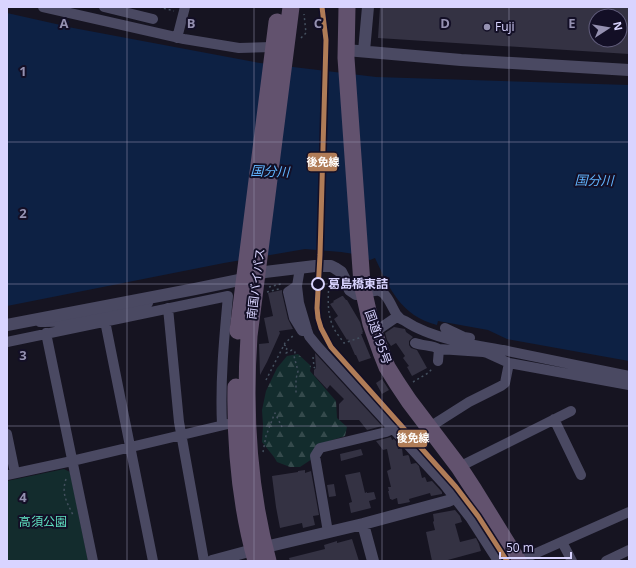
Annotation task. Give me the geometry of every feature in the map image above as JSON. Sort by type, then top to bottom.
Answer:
[{"type":"highway","name":"南国バイパス","points":[[260,555],[243,504],[229,424],[236,368],[238,336],[251,273],[277,52],[279,7]]},
{"type":"highway","name":"国道195号","points":[[341,7],[346,54],[360,257],[364,294],[371,324],[387,367],[428,428],[459,467],[494,522],[515,561]]},
{"type":"highway","name":"国道195号","points":[[346,54],[347,7]]},
{"type":"highway","name":"南国バイパス","points":[[277,52],[297,10]]},
{"type":"highway","name":"南国バイパス","points":[[251,273],[247,420],[260,555]]},
{"type":"street","points":[[43,7],[177,38],[239,48],[277,52]]},
{"type":"street","points":[[104,7],[153,19]]},
{"type":"street","points":[[364,51],[368,7]]},
{"type":"street","points":[[177,38],[185,10]]},
{"type":"street","points":[[346,54],[364,51],[461,60],[629,70]]},
{"type":"street","points":[[7,326],[150,298],[251,273],[315,266],[329,266],[341,272],[350,290],[356,294],[378,291],[381,292],[385,295],[398,316],[410,325],[483,350],[509,363],[629,386]]},
{"type":"street","points":[[300,268],[297,286],[304,330]]},
{"type":"street","points":[[297,286],[288,292],[294,318],[318,347],[443,483],[472,519],[498,561]]},
{"type":"street","points":[[7,434],[11,474],[229,424],[222,411],[223,353],[228,296],[168,308],[104,318],[55,322],[26,322]]},
{"type":"street","points":[[7,342],[104,318],[147,304],[150,298]]},
{"type":"street","points":[[168,308],[179,422],[204,561]]},
{"type":"street","points":[[379,329],[398,316]]},
{"type":"street","points":[[104,318],[154,561]]},
{"type":"street","points":[[445,328],[464,337],[486,341],[495,349]]},
{"type":"street","points":[[46,333],[93,561]]},
{"type":"street","points":[[415,343],[439,350],[495,349],[629,376]]},
{"type":"street","points":[[438,362],[439,350]]},
{"type":"street","points":[[428,428],[469,402],[505,383],[509,363]]},
{"type":"street","points":[[459,467],[522,430],[554,420],[570,411]]},
{"type":"street","points":[[554,420],[581,475]]},
{"type":"street","points":[[328,532],[315,456],[320,448],[393,429]]},
{"type":"street","points":[[212,561],[260,555],[328,532],[363,524],[455,498]]},
{"type":"street","points":[[515,561],[524,559],[629,512]]},
{"type":"street","points":[[479,531],[494,522]]},
{"type":"street","points":[[363,524],[373,561]]},
{"type":"street","points":[[562,542],[572,561]]},
{"type":"street","points":[[606,561],[629,550]]},
{"type":"path","points":[[159,7],[185,10]]},
{"type":"path","points":[[297,10],[306,33]]},
{"type":"path","points":[[329,266],[329,312],[334,329],[344,343],[367,335]]},
{"type":"path","points":[[266,292],[286,288],[288,292]]},
{"type":"path","points":[[266,380],[284,345],[296,331],[298,330],[301,334],[304,330]]},
{"type":"path","points":[[284,345],[286,346],[286,353],[292,350],[296,353],[294,356],[298,371],[296,379],[296,395]]},
{"type":"path","points":[[263,456],[266,436],[275,413],[282,427]]},
{"type":"green space","points":[[298,354],[311,366],[310,371],[336,401],[337,418],[347,427],[345,436],[320,444],[312,459],[300,467],[290,467],[277,462],[262,442],[262,410],[266,391],[277,368],[287,356]]},
{"type":"green space","name":"高須公園","points":[[64,469],[70,472],[88,561],[7,561],[7,481]]},
{"type":"water","name":"国分川","points":[[7,13],[65,26],[66,21],[69,21],[68,27],[260,63],[376,77],[629,85],[629,361],[507,339],[488,330],[438,321],[437,325],[425,321],[405,308],[391,290],[375,258],[370,260],[354,254],[341,252],[305,249],[224,263],[7,306]]},
{"type":"building","name":"Fuji","points":[[380,7],[629,7],[629,54],[378,38]]},
{"type":"building","points":[[282,290],[288,319],[293,329],[279,331],[280,333],[260,375],[259,344],[269,343],[264,318],[273,316],[268,293]]},
{"type":"building","points":[[342,296],[347,300],[360,322],[363,332],[363,334],[361,334],[371,358],[359,362],[348,339],[347,340],[334,319],[338,316],[330,304]]},
{"type":"building","points":[[394,327],[405,329],[406,332],[413,337],[409,341],[409,345],[411,348],[417,350],[427,368],[412,376],[407,367],[409,366],[403,358],[405,356],[396,343],[391,346],[387,340],[385,333]]},
{"type":"building","points":[[315,353],[382,426],[367,430],[359,420],[339,420],[339,404],[344,399],[330,385],[327,389],[314,375],[314,370],[316,368]]},
{"type":"building","points":[[382,379],[389,390],[382,394],[376,383]]},
{"type":"building","points":[[391,437],[392,440],[394,439],[397,442],[398,449],[402,448],[403,456],[408,455],[411,464],[416,463],[419,466],[422,478],[425,477],[427,482],[432,481],[442,492],[442,494],[431,496],[430,493],[409,499],[410,502],[400,504],[398,504],[397,498],[392,500],[390,499],[388,487],[391,487],[387,471],[391,469],[387,449],[383,450],[376,441]]},
{"type":"building","points":[[361,449],[363,455],[341,461],[340,454]]},
{"type":"building","points":[[305,470],[305,473],[311,471],[319,515],[313,516],[315,525],[303,528],[302,523],[280,528],[272,476]]},
{"type":"building","points":[[360,472],[365,493],[374,492],[376,499],[369,501],[371,508],[351,513],[349,503],[352,502],[345,475]]},
{"type":"building","points":[[334,484],[336,496],[329,497],[327,485]]},
{"type":"building","points":[[455,510],[460,516],[462,522],[455,524],[460,542],[476,538],[481,551],[444,561],[432,561],[426,532],[435,530],[433,514]]},
{"type":"building","points":[[352,539],[359,561],[290,561],[289,558],[325,549],[324,545],[337,541],[337,543]]},
{"type":"transit line","name":"後免線","points":[[322,7],[326,40],[320,255],[317,308],[321,328],[331,347],[456,487],[478,516],[507,561]]},
{"type":"place","name":"Fuji","points":[[487,27]]},
{"type":"place","name":"葛島橋東詰","points":[[318,284]]}]
